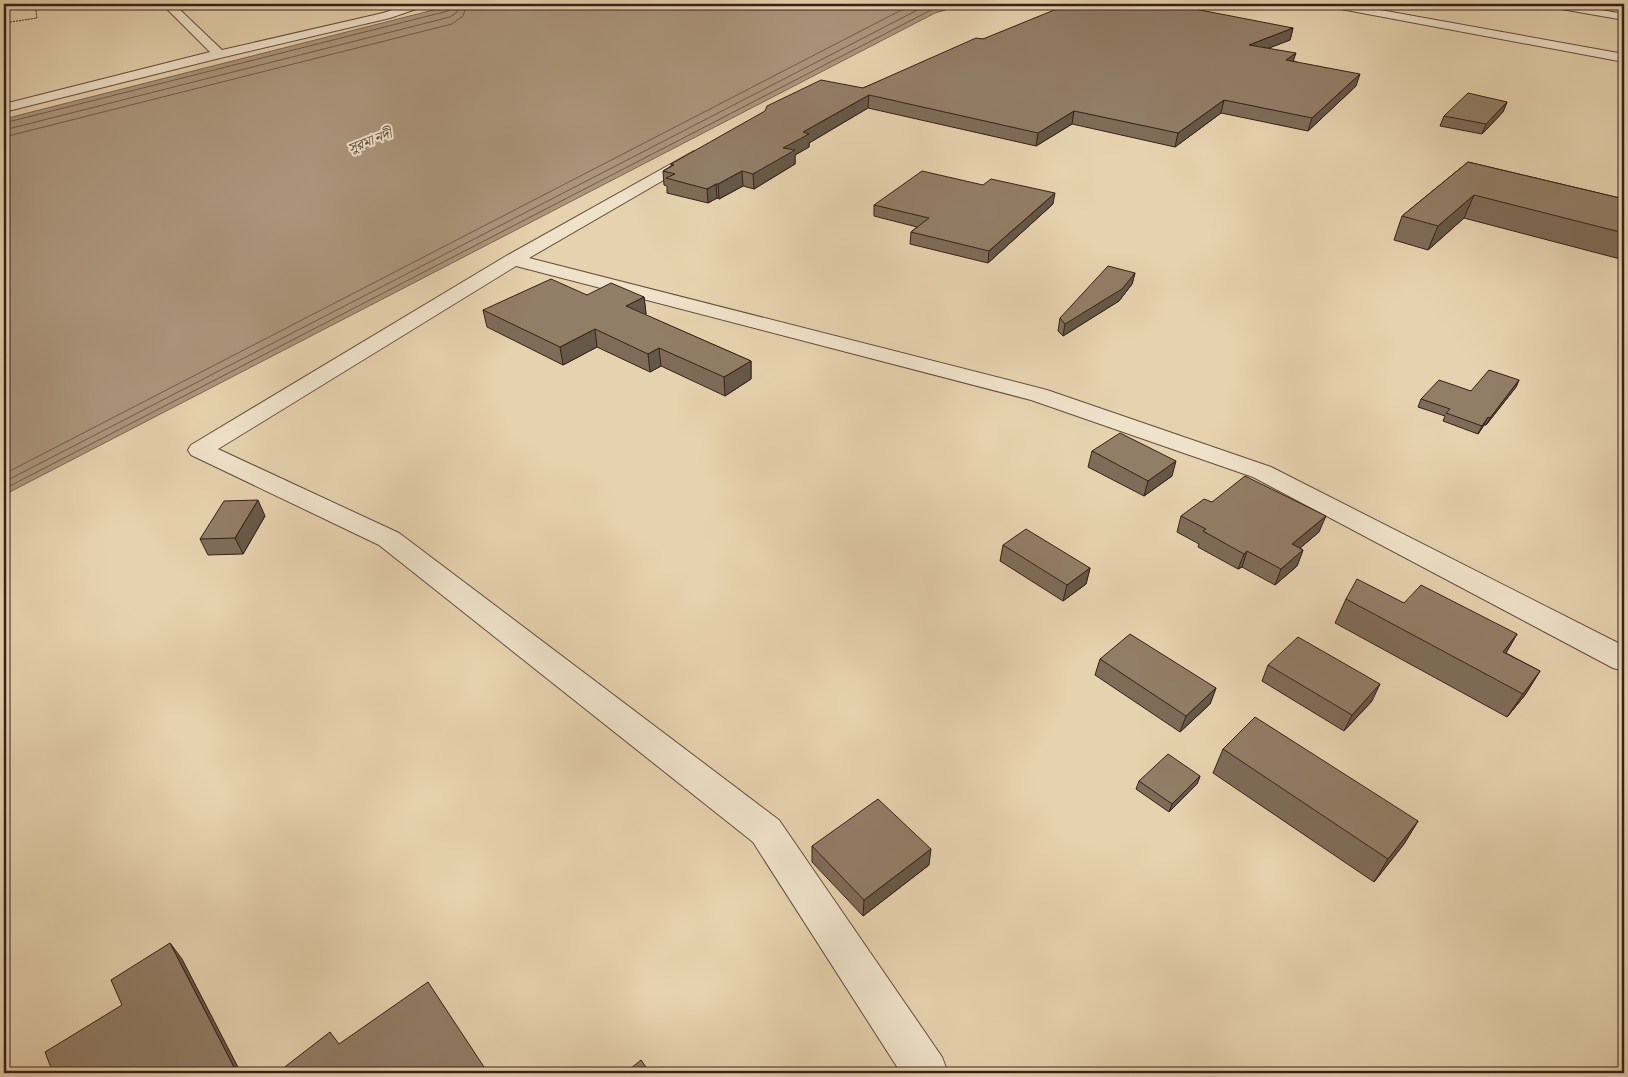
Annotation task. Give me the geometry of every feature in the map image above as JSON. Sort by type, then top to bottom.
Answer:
[{"type":"street","points":[[164,4],[172,8],[219,54]]},
{"type":"street","points":[[4,108],[219,54],[386,16],[421,4]]},
{"type":"street","points":[[1330,4],[1624,58]]},
{"type":"street","points":[[1550,4],[1624,17]]},
{"type":"street","points":[[708,149],[513,260],[200,450],[388,539],[766,831],[926,1073]]},
{"type":"street","points":[[513,260],[1039,395],[1262,472],[1624,660]]},
{"type":"path","points":[[4,23],[37,18],[35,4]]},
{"type":"water","name":"সুরমা নদী","points":[[457,4],[967,4],[935,13],[4,495],[4,119]]},
{"type":"building","points":[[1069,4],[1169,4],[1293,28],[1249,45],[1296,53],[1286,60],[1360,74],[1312,118],[1224,100],[1178,133],[1074,111],[1038,133],[869,95],[803,132],[809,134],[783,148],[795,150],[753,174],[742,171],[707,189],[666,178],[675,174],[663,171],[674,165],[671,164],[765,111],[767,106],[821,80],[863,88],[976,38],[983,39]]},
{"type":"building","points":[[1468,93],[1507,102],[1486,124],[1444,116]]},
{"type":"building","points":[[1468,162],[1624,199],[1624,233],[1474,195],[1438,226],[1402,216]]},
{"type":"building","points":[[922,171],[983,185],[991,179],[1055,193],[989,251],[911,232],[929,218],[874,205]]},
{"type":"building","points":[[1108,266],[1135,273],[1122,289],[1065,324],[1060,318]]},
{"type":"building","points":[[551,279],[587,295],[611,283],[644,297],[626,306],[751,361],[724,377],[659,348],[648,354],[595,329],[560,347],[483,310]]},
{"type":"building","points":[[1489,370],[1519,380],[1482,426],[1446,413],[1450,409],[1421,399],[1439,380],[1471,391]]},
{"type":"building","points":[[1120,433],[1176,461],[1148,481],[1092,451]]},
{"type":"building","points":[[1245,476],[1326,516],[1292,544],[1303,550],[1281,569],[1247,551],[1244,554],[1203,531],[1206,529],[1181,516],[1204,499],[1212,502]]},
{"type":"building","points":[[258,500],[235,538],[200,539],[224,501]]},
{"type":"building","points":[[1026,529],[1090,568],[1067,585],[1003,545]]},
{"type":"building","points":[[1357,579],[1404,603],[1421,585],[1517,634],[1503,652],[1540,671],[1523,694],[1346,599]]},
{"type":"building","points":[[1130,634],[1216,688],[1186,716],[1100,659]]},
{"type":"building","points":[[1298,637],[1380,684],[1352,715],[1268,665]]},
{"type":"building","points":[[1255,717],[1418,821],[1388,859],[1223,749]]},
{"type":"building","points":[[1168,754],[1200,776],[1172,804],[1139,781]]},
{"type":"building","points":[[878,799],[931,849],[864,900],[812,846]]},
{"type":"building","points":[[170,943],[237,1073],[53,1073],[45,1052],[122,1005],[111,980]]},
{"type":"building","points":[[428,982],[488,1073],[277,1073],[330,1032],[339,1044]]},
{"type":"building","points":[[641,1060],[650,1073],[625,1073]]},
{"type":"building","points":[[891,1067],[897,1073],[884,1073]]}]
